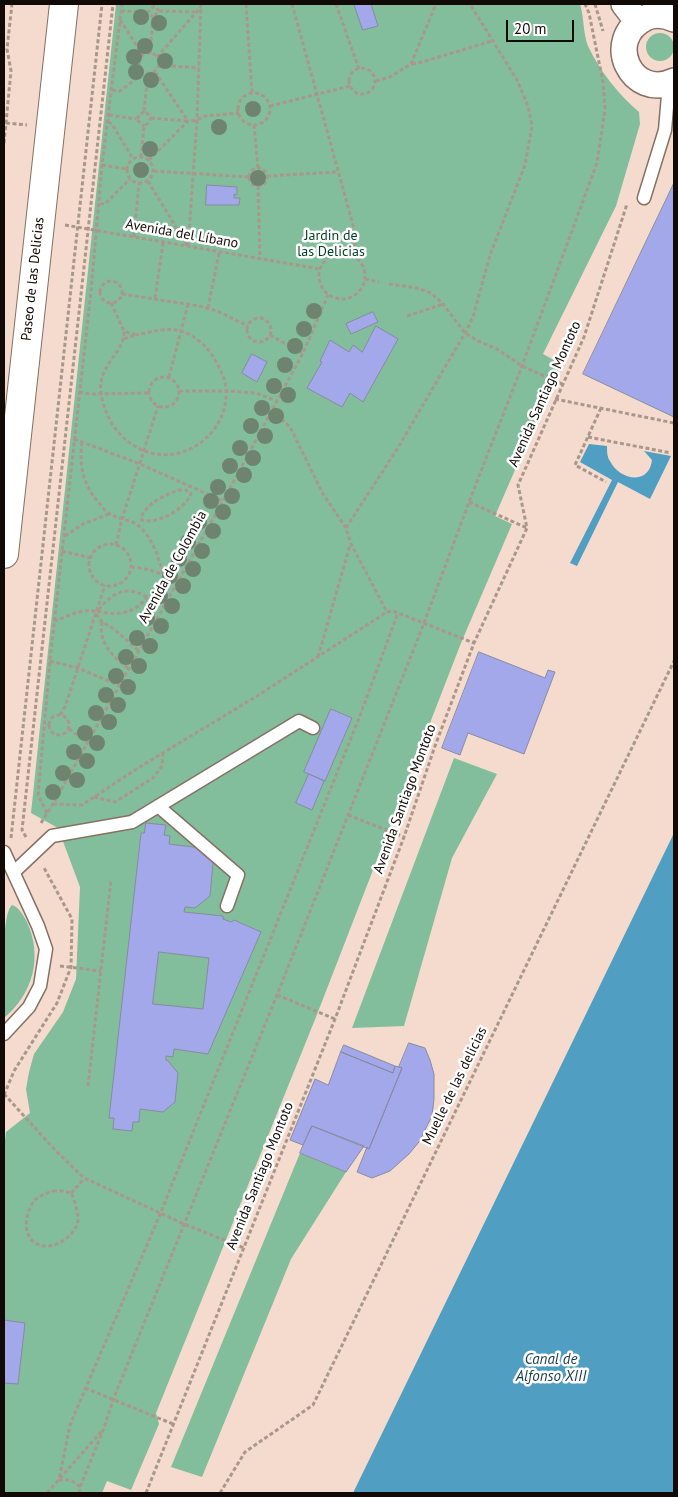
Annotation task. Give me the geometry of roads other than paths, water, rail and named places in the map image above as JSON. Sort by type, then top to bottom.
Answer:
[{"type":"main road","name":"Paseo de las Delicias","points":[[4,554],[64,4]]},
{"type":"street","points":[[672,83],[648,84],[638,79],[628,66],[624,50],[625,40],[630,30],[631,13],[648,17],[659,15],[674,19]]},
{"type":"lane","points":[[644,198],[665,130],[672,83]]},
{"type":"lane","points":[[14,872],[33,849],[52,836],[132,822],[299,721],[313,728]]},
{"type":"lane","points":[[158,806],[238,875],[227,906]]},
{"type":"lane","points":[[4,1034],[29,1007],[40,986],[46,949],[14,872],[7,846]]},
{"type":"water","points":[[589,444],[607,446],[608,458],[620,473],[626,476],[640,477],[650,468],[652,460],[644,451],[671,456],[650,499],[618,482],[577,566],[570,563],[612,480],[580,462]]},
{"type":"water","name":"Canal de Alfonso XIII","points":[[674,833],[674,1493],[353,1493]]},
{"type":"park label","name":"Jardin de las Delicias","points":[[331,244]]}]
